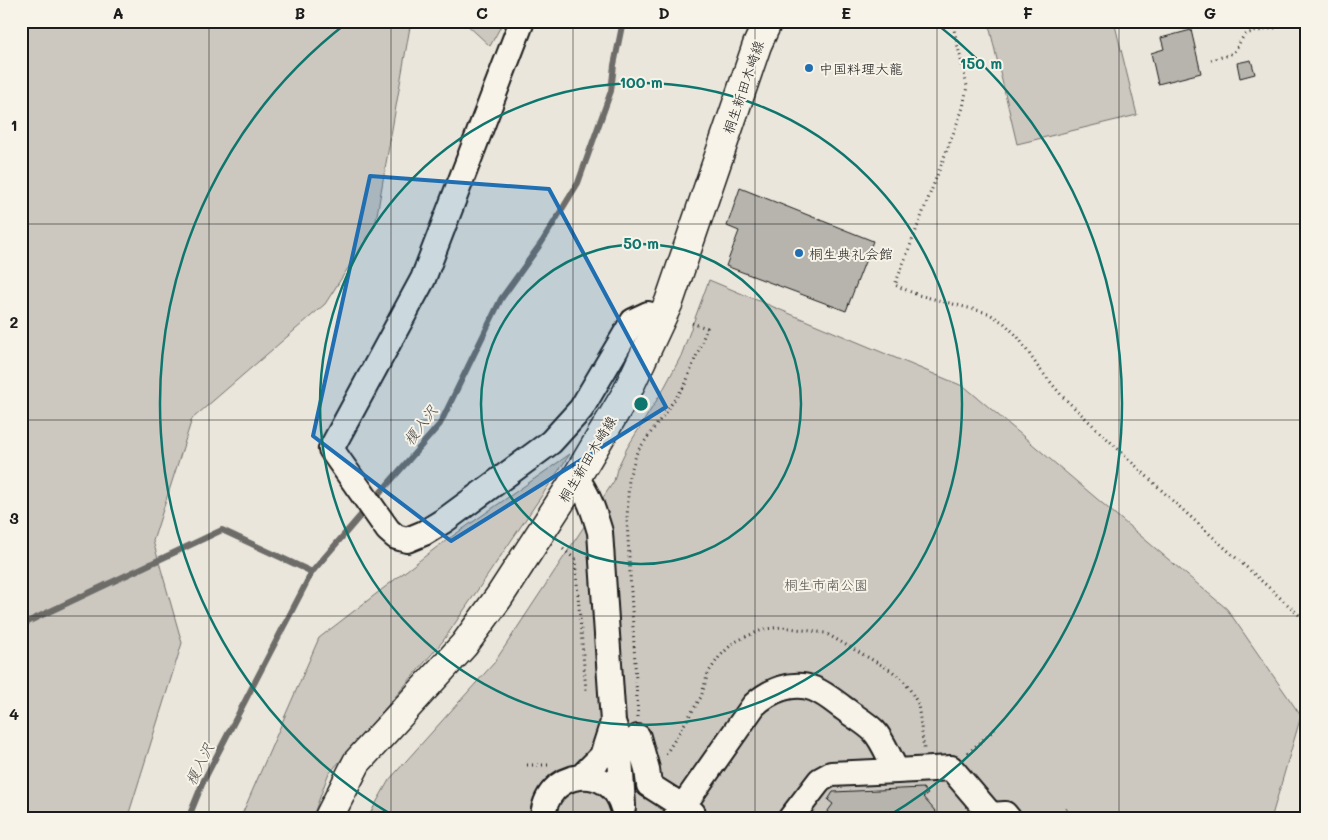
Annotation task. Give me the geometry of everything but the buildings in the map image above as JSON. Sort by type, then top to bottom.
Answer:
[{"type":"main road","name":"桐生新田木崎線","points":[[328,819],[357,762],[464,645],[499,596],[576,478],[626,394],[669,302],[757,46],[768,21]]},
{"type":"street","points":[[522,21],[423,279],[331,449],[388,530],[396,537],[407,540],[424,533],[445,520],[551,442],[581,409],[633,321],[648,314],[661,319]]},
{"type":"street","points":[[576,478],[592,504],[600,532],[613,722],[619,739],[624,813]]},
{"type":"street","points":[[638,737],[647,769],[649,785],[683,813],[754,705],[762,697],[775,691],[788,687],[806,687],[822,693],[875,732],[897,771]]},
{"type":"street","points":[[582,776],[602,756],[613,722]]},
{"type":"street","points":[[790,819],[820,780],[831,774],[951,768],[991,815],[1005,814],[1009,819]]},
{"type":"street","points":[[543,819],[543,808],[548,796],[557,786],[569,779],[582,776],[598,779],[612,788],[619,796],[624,813]]},
{"type":"path","points":[[952,21],[966,86],[963,108],[895,284],[918,295],[988,313],[1004,323],[1018,337],[1038,367],[1062,396],[1173,501],[1307,622]]},
{"type":"path","points":[[1211,60],[1234,52],[1243,37],[1248,33],[1279,27],[1289,21]]},
{"type":"path","points":[[638,737],[626,520],[628,488],[637,452],[685,385],[707,328],[688,322]]},
{"type":"path","points":[[563,549],[574,559],[586,694]]},
{"type":"path","points":[[574,559],[584,558]]},
{"type":"path","points":[[951,768],[995,729]]},
{"type":"path","points":[[527,765],[552,765]]},
{"type":"path","points":[[1055,819],[1067,809]]},
{"type":"highlighted area","points":[[370,176],[549,189],[666,407],[451,541],[313,436]]},
{"type":"green space","points":[[21,21],[411,21],[375,226],[325,304],[192,419],[153,541],[182,643],[129,813],[137,819],[21,819]]},
{"type":"green space","points":[[463,21],[500,21],[501,26],[490,46]]},
{"type":"green space","points":[[988,21],[1114,21],[1137,115],[1017,144]]},
{"type":"green space","name":"桐生市南公園","points":[[709,280],[965,387],[1227,609],[1301,716],[1271,819],[367,819],[389,780],[494,663],[614,481],[617,469],[627,448],[663,390],[681,356]]},
{"type":"green space","points":[[570,454],[443,641],[328,775],[312,819],[240,819],[319,638],[437,547]]},
{"type":"waterway","name":"榎入沢","points":[[374,500],[440,424],[501,299],[542,242],[578,183],[611,91],[623,21]]},
{"type":"waterway","name":"榎入沢","points":[[188,819],[203,782],[312,572],[367,508]]},
{"type":"waterway","points":[[21,625],[222,530],[312,572]]},
{"type":"place","name":"中国料理大龍","points":[[809,68]]},
{"type":"place","name":"桐生典礼会館","points":[[799,253]]}]
